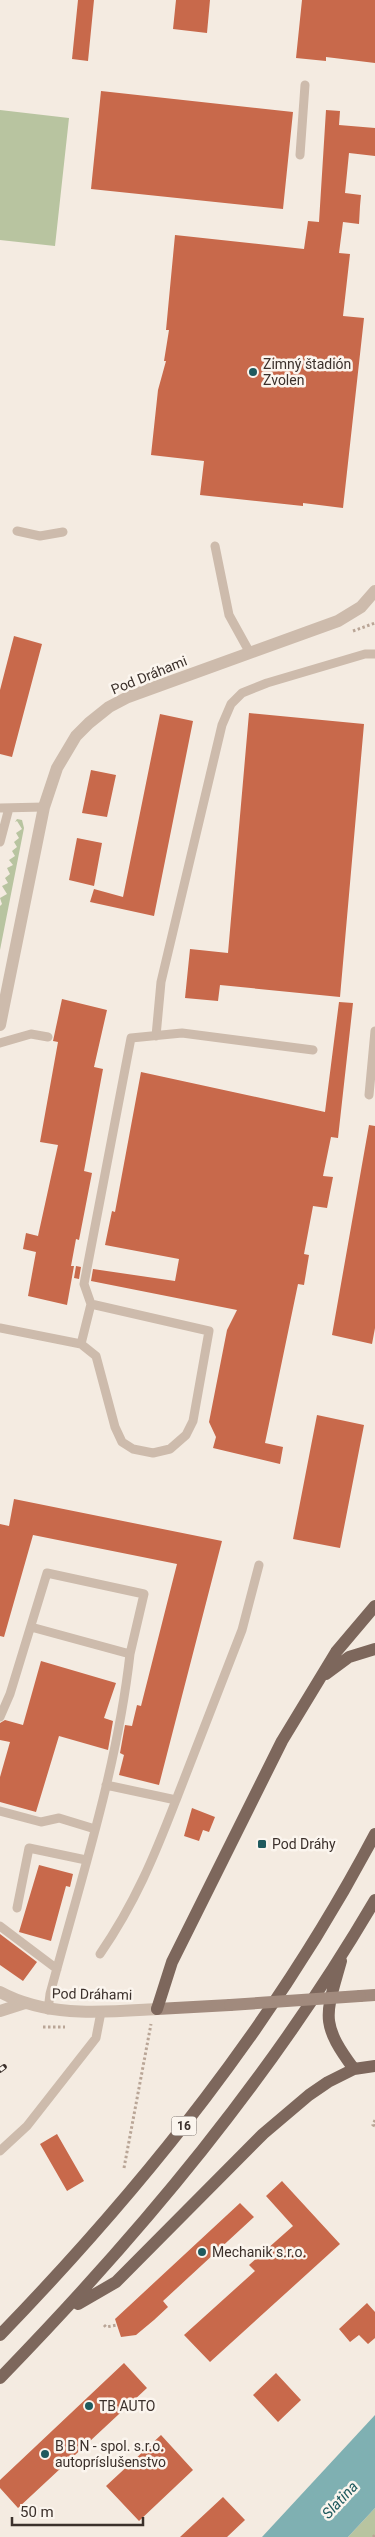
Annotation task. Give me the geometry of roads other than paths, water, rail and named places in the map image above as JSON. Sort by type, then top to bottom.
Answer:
[{"type":"main road","points":[[157,2009],[172,1962],[191,1920],[282,1741],[302,1706],[324,1675],[336,1652],[375,1606]]},
{"type":"main road","points":[[324,1675],[349,1657],[375,1649]]},
{"type":"main road","name":"16","points":[[0,2335],[109,2218],[193,2115],[280,1994],[375,1834]]},
{"type":"main road","name":"16","points":[[0,2378],[67,2310],[150,2216],[206,2147],[278,2050],[375,1900]]},
{"type":"main road","points":[[344,1949],[328,2006],[328,2023],[335,2044],[354,2069]]},
{"type":"main road","points":[[67,2310],[116,2282],[263,2134],[309,2095],[328,2082],[354,2069],[375,2066]]},
{"type":"street","name":"Pod Dráhami","points":[[0,1025],[44,807],[57,768],[76,736],[99,714],[128,697],[153,686],[338,621],[361,607],[375,591]]},
{"type":"street","name":"Pod Dráhami","points":[[0,1992],[25,2003],[48,2010],[101,2012],[157,2009]]},
{"type":"street","points":[[157,2009],[375,1996]]},
{"type":"street","points":[[0,2011],[25,2003]]},
{"type":"lane","points":[[300,155],[305,85]]},
{"type":"lane","points":[[17,531],[40,536],[63,532]]},
{"type":"lane","points":[[215,546],[229,615],[250,653]]},
{"type":"lane","points":[[156,1036],[161,982],[222,725],[231,704],[242,693],[267,683],[364,654],[375,654]]},
{"type":"lane","points":[[0,842],[4,808],[44,807]]},
{"type":"lane","points":[[369,1095],[375,1031]]},
{"type":"lane","points":[[81,1344],[91,1304],[84,1284],[131,1038],[182,1033],[313,1050]]},
{"type":"lane","points":[[0,1043],[31,1034],[48,1037]]},
{"type":"lane","points":[[0,1328],[81,1344],[96,1356],[115,1427],[122,1442],[133,1449],[153,1453],[170,1448],[186,1435],[193,1421],[209,1331],[91,1304]]},
{"type":"lane","points":[[100,1954],[120,1924],[150,1868],[242,1630],[259,1565]]},
{"type":"lane","points":[[0,1717],[10,1694],[47,1573],[144,1594],[130,1654],[125,1704],[95,1829],[56,1969],[48,2010]]},
{"type":"lane","points":[[31,1627],[130,1654]]},
{"type":"lane","points":[[106,1785],[176,1800]]},
{"type":"lane","points":[[0,1811],[41,1822],[59,1818],[95,1829]]},
{"type":"lane","points":[[17,1908],[29,1848],[86,1860]]},
{"type":"lane","points":[[0,1926],[56,1969]]},
{"type":"lane","points":[[0,2150],[27,2126],[96,2038],[101,2012]]},
{"type":"water","name":"Slatina","points":[[375,2415],[375,2508],[348,2537],[262,2537]]},
{"type":"railway","points":[[0,2070],[4,2067]]},
{"type":"place","name":"Zimný štadión Zvolen","points":[[253,372]]},
{"type":"place","name":"Pod Dráhy","points":[[262,1844]]},
{"type":"place","name":"Mechanik s.r.o.","points":[[202,2252]]},
{"type":"place","name":"TB AUTO","points":[[89,2406]]},
{"type":"place","name":"B B N - spol. s.r.o. autopríslušenstvo","points":[[45,2454]]}]
